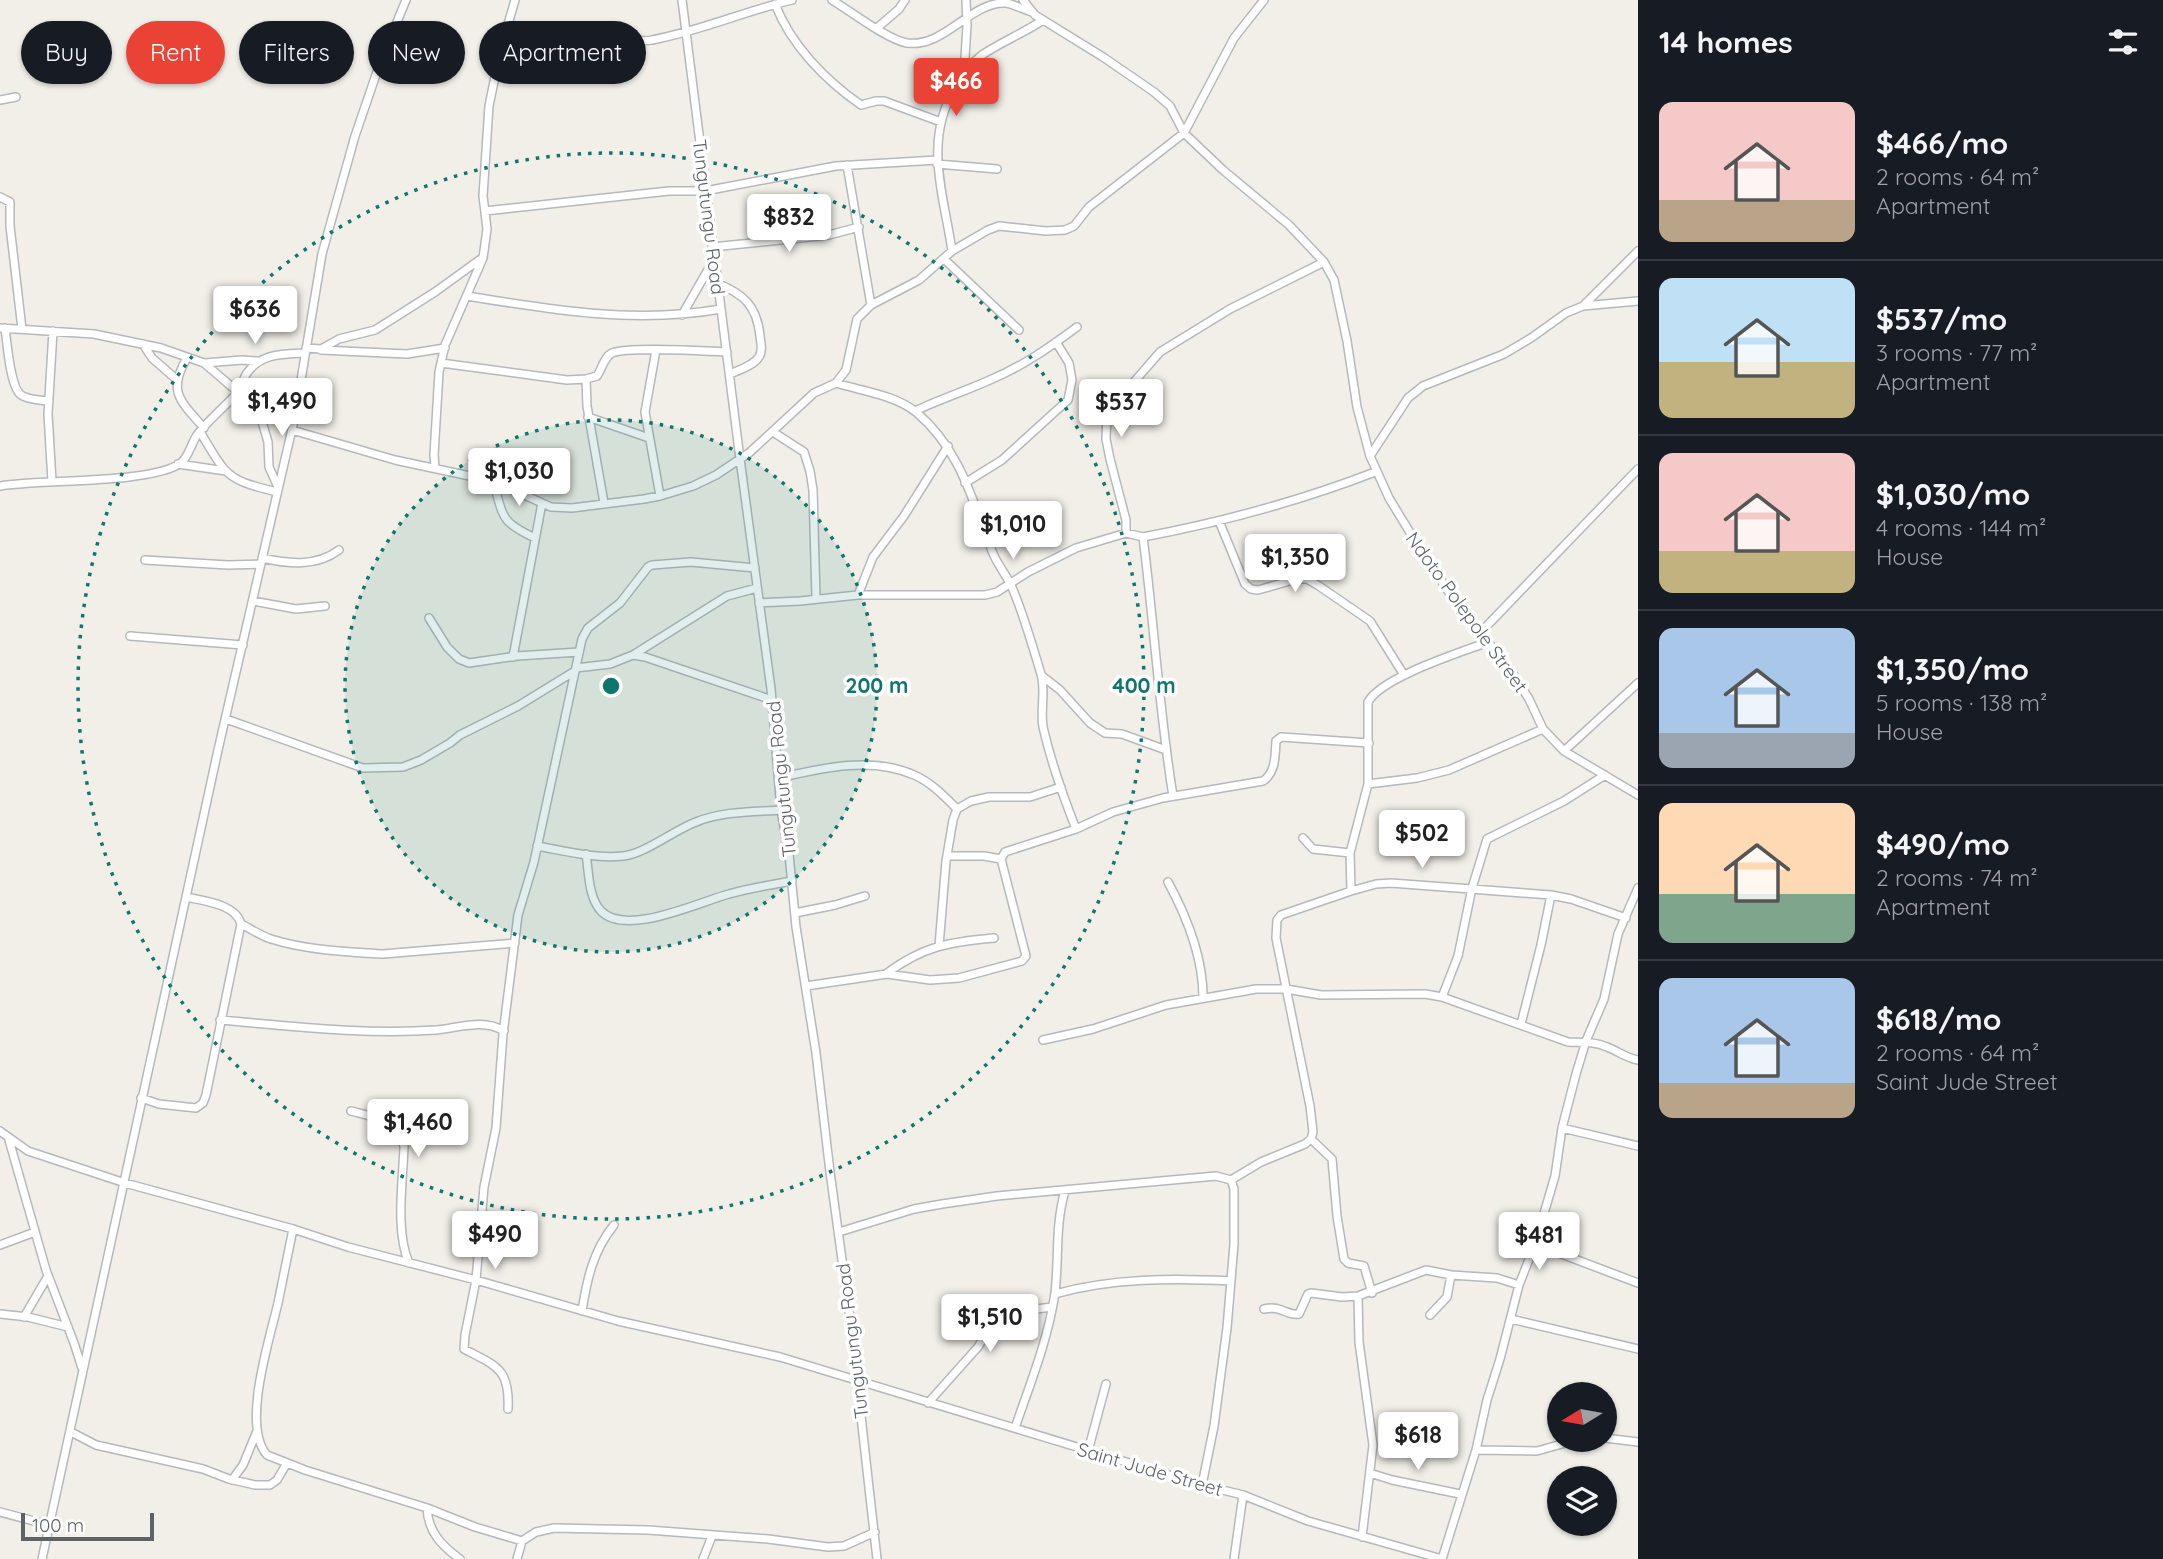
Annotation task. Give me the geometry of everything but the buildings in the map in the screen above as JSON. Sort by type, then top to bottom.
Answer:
[{"type":"street","points":[[42,1559],[125,1183],[141,1098],[292,430],[322,254],[355,136],[380,63],[406,0]]},
{"type":"street","points":[[509,21],[515,0]]},
{"type":"street","name":"Tungutungu Road","points":[[682,0],[772,700],[781,810],[839,1232],[877,1559]]},
{"type":"street","points":[[646,40],[792,0]]},
{"type":"street","points":[[832,0],[904,43],[917,44],[949,31],[968,17],[1003,3],[1032,12]]},
{"type":"street","points":[[877,28],[899,9],[905,0]]},
{"type":"street","points":[[964,74],[967,0]]},
{"type":"street","points":[[1023,0],[1032,12],[1043,20],[1154,92],[1170,106],[1184,133],[1223,170],[1289,225],[1324,262],[1230,309],[1160,352],[1107,413],[1106,439],[1126,520],[1126,533]]},
{"type":"street","points":[[292,430],[396,460],[493,481],[551,507],[572,508],[660,496],[693,486],[740,459],[814,393],[836,383],[846,370],[857,319],[871,304],[919,280],[952,251],[999,226],[1065,230],[1074,226],[1089,207],[1184,133],[1234,38],[1264,0]]},
{"type":"street","points":[[775,4],[788,31],[804,54],[853,101],[861,105],[884,101],[941,122]]},
{"type":"street","points":[[952,251],[937,162],[944,106],[964,74],[983,55],[1043,20]]},
{"type":"street","points":[[435,468],[441,363],[451,329],[483,258],[487,229],[484,157],[493,84]]},
{"type":"street","points":[[0,100],[16,97]]},
{"type":"street","points":[[485,211],[669,191],[705,191],[847,165],[937,162],[997,169]]},
{"type":"street","points":[[847,165],[871,304]]},
{"type":"street","points":[[0,197],[10,202],[10,226],[22,329]]},
{"type":"street","points":[[712,247],[829,235],[859,227]]},
{"type":"street","points":[[1583,306],[1638,251]]},
{"type":"street","points":[[317,350],[338,339],[375,330],[483,258]]},
{"type":"street","points":[[944,259],[1020,330]]},
{"type":"street","points":[[682,315],[714,260]]},
{"type":"street","name":"Ndoto Polepole Street","points":[[1324,262],[1334,280],[1357,407],[1375,472],[1429,563],[1480,633],[1501,656],[1529,699],[1543,729],[1564,751],[1638,795]]},
{"type":"street","points":[[717,283],[735,290],[750,304],[759,325],[762,351],[758,359],[730,374]]},
{"type":"street","points":[[467,296],[594,315],[682,315],[721,309]]},
{"type":"street","points":[[1370,456],[1408,398],[1423,386],[1504,354],[1566,313],[1583,306],[1638,302]]},
{"type":"street","points":[[915,411],[993,379],[1037,356],[1077,327]]},
{"type":"street","points":[[49,401],[22,396],[17,391],[3,328],[116,337],[204,363],[257,361],[266,357],[317,350],[407,354],[445,348]]},
{"type":"street","points":[[52,481],[49,401],[53,331]]},
{"type":"street","points":[[965,483],[1002,460],[1068,400],[1072,380],[1069,363],[1056,342]]},
{"type":"street","points":[[142,344],[152,358],[176,379]]},
{"type":"street","points":[[656,350],[645,412],[660,496]]},
{"type":"street","points":[[441,363],[566,380],[597,376],[606,359],[614,352],[727,352]]},
{"type":"street","points":[[187,358],[176,379],[177,390],[226,471]]},
{"type":"street","points":[[178,464],[187,455],[202,430],[239,391],[244,378],[257,361]]},
{"type":"street","points":[[204,363],[239,391],[267,408],[295,416]]},
{"type":"street","points":[[586,379],[588,416],[604,503]]},
{"type":"street","points":[[836,383],[897,401],[915,411],[948,446],[978,507],[992,551],[1025,620],[1042,676],[1043,726],[1076,829]]},
{"type":"street","points":[[256,401],[268,442],[269,467],[277,489]]},
{"type":"street","points":[[588,416],[649,439]]},
{"type":"street","points":[[772,432],[804,452],[810,471],[813,490],[816,598]]},
{"type":"street","points":[[858,595],[873,557],[910,507],[948,446]]},
{"type":"street","points":[[0,486],[139,476],[178,464],[226,471],[251,485],[277,489]]},
{"type":"street","points":[[1480,633],[1638,469]]},
{"type":"street","points":[[759,603],[858,595],[985,595],[997,592],[1028,572],[1076,548],[1126,533],[1143,537],[1289,503],[1375,472]]},
{"type":"street","points":[[493,481],[507,522],[535,538]]},
{"type":"street","points":[[513,657],[542,503]]},
{"type":"street","points":[[1219,520],[1245,584],[1258,590],[1297,579],[1307,579],[1370,621],[1404,675]]},
{"type":"street","points":[[1143,537],[1152,604],[1156,669],[1173,796]]},
{"type":"street","points":[[145,560],[228,565],[261,561],[312,563],[339,551]]},
{"type":"street","points":[[508,1409],[509,1391],[502,1371],[489,1360],[464,1349],[466,1326],[476,1280],[484,1187],[496,1128],[518,915],[537,846],[582,639],[588,628],[620,603],[652,565],[691,562],[755,568]]},
{"type":"street","points":[[226,719],[363,768],[403,767],[421,760],[460,734],[518,706],[576,670],[610,664],[632,655],[727,596],[757,588]]},
{"type":"street","points":[[253,601],[296,609],[325,606]]},
{"type":"street","points":[[429,618],[447,647],[459,659],[469,663],[579,652]]},
{"type":"street","points":[[130,636],[243,645]]},
{"type":"street","points":[[1351,891],[1350,853],[1368,784],[1367,702],[1372,693],[1404,675],[1488,642]]},
{"type":"street","points":[[632,655],[700,674],[772,700]]},
{"type":"street","points":[[1042,676],[1060,690],[1090,723],[1105,733],[1122,734],[1166,750]]},
{"type":"street","points":[[1564,751],[1638,683]]},
{"type":"street","points":[[1368,784],[1417,778],[1448,770],[1543,729]]},
{"type":"street","points":[[806,986],[887,974],[930,979],[959,978],[1022,961],[1026,956],[1001,859],[1005,852],[1076,829],[1113,812],[1173,796],[1263,780],[1270,776],[1273,770],[1276,741],[1282,737],[1369,743]]},
{"type":"street","points":[[779,778],[830,766],[888,768],[914,775],[933,786],[957,809]]},
{"type":"street","points":[[1442,997],[1458,956],[1472,888],[1487,839],[1564,801],[1605,775]]},
{"type":"street","points":[[939,946],[947,856],[957,809],[971,801],[989,797],[1030,797],[1061,787]]},
{"type":"street","points":[[537,846],[586,854],[625,856],[683,827],[721,813],[781,810]]},
{"type":"street","points":[[1303,838],[1313,849],[1350,853]]},
{"type":"street","points":[[586,854],[594,900],[610,918],[624,921],[667,915],[730,894],[792,881]]},
{"type":"street","points":[[947,856],[985,856],[1001,859]]},
{"type":"street","points":[[1168,881],[1186,918],[1201,967],[1203,997]]},
{"type":"street","points":[[839,1232],[914,1209],[997,1196],[1216,1177],[1231,1180],[1261,1162],[1311,1139],[1313,1132],[1310,1106],[1276,938],[1277,920],[1290,911],[1351,891],[1391,883],[1551,895],[1572,899],[1626,918]]},
{"type":"street","points":[[1442,1559],[1460,1494],[1476,1450],[1519,1285],[1535,1244],[1555,1176],[1562,1128],[1586,1041],[1604,999],[1618,934],[1638,888]]},
{"type":"street","points":[[1521,1024],[1551,895]]},
{"type":"street","points":[[795,913],[864,896]]},
{"type":"street","points":[[141,1098],[159,1104],[200,1107],[206,1095],[241,924],[233,911],[187,897]]},
{"type":"street","points":[[241,924],[268,938],[286,943],[383,954],[515,943]]},
{"type":"street","points":[[887,974],[913,955],[950,942],[994,938]]},
{"type":"street","points":[[1043,1040],[1093,1029],[1166,1005],[1203,997],[1256,989],[1286,989],[1321,995],[1425,994],[1442,997],[1568,1042],[1586,1041],[1606,1046],[1638,1060]]},
{"type":"street","points":[[220,1020],[332,1029],[435,1030],[490,1025],[504,1031]]},
{"type":"street","points":[[351,1111],[387,1122],[402,1138],[403,1251],[409,1263]]},
{"type":"street","points":[[1562,1128],[1638,1146]]},
{"type":"street","name":"Saint Jude Street","points":[[0,1131],[28,1152],[125,1183],[582,1311],[780,1357],[1202,1485],[1243,1495],[1308,1521],[1442,1559]]},
{"type":"street","points":[[9,1139],[48,1276],[82,1369]]},
{"type":"street","points":[[1311,1139],[1332,1159],[1344,1259],[1348,1263],[1364,1266],[1372,1293]]},
{"type":"street","points":[[1202,1485],[1214,1426],[1231,1281],[1234,1189],[1231,1180]]},
{"type":"street","points":[[1015,1429],[1044,1343],[1055,1294],[1059,1224],[1065,1191]]},
{"type":"street","points":[[582,1311],[592,1263],[614,1225]]},
{"type":"street","points":[[293,1229],[259,1373],[258,1428],[263,1451],[287,1463],[522,1541]]},
{"type":"street","points":[[0,1245],[35,1231]]},
{"type":"street","points":[[1535,1244],[1638,1283]]},
{"type":"street","points":[[1264,1309],[1277,1306],[1295,1315],[1302,1311],[1308,1294],[1358,1296],[1372,1293],[1426,1270],[1451,1275],[1497,1278],[1519,1285]]},
{"type":"street","points":[[1430,1315],[1447,1297],[1451,1275]]},
{"type":"street","points":[[24,1317],[48,1276]]},
{"type":"street","points":[[1055,1294],[1079,1287],[1143,1281],[1231,1281]]},
{"type":"street","points":[[1358,1296],[1359,1342],[1373,1445],[1362,1537]]},
{"type":"street","points":[[928,1403],[978,1347],[992,1323],[1013,1312],[1052,1307]]},
{"type":"street","points":[[0,1314],[68,1326]]},
{"type":"street","points":[[1511,1319],[1638,1349]]},
{"type":"street","points":[[1088,1451],[1106,1384]]},
{"type":"street","points":[[232,1479],[243,1465],[258,1428]]},
{"type":"street","points":[[71,1432],[96,1445],[202,1469],[256,1485],[270,1485],[277,1480],[287,1463]]},
{"type":"street","points":[[1617,1439],[1638,1442]]},
{"type":"street","points":[[1476,1450],[1537,1451],[1547,1448]]},
{"type":"street","points":[[1370,1473],[1460,1494]]},
{"type":"street","points":[[1234,1559],[1243,1495]]},
{"type":"street","points":[[427,1508],[432,1532],[460,1559]]},
{"type":"street","points":[[0,1512],[49,1525]]},
{"type":"street","points":[[517,1559],[522,1541],[536,1532],[554,1528],[648,1530],[768,1539],[828,1547],[844,1546],[875,1532]]},
{"type":"street","points":[[703,1559],[712,1536]]}]
